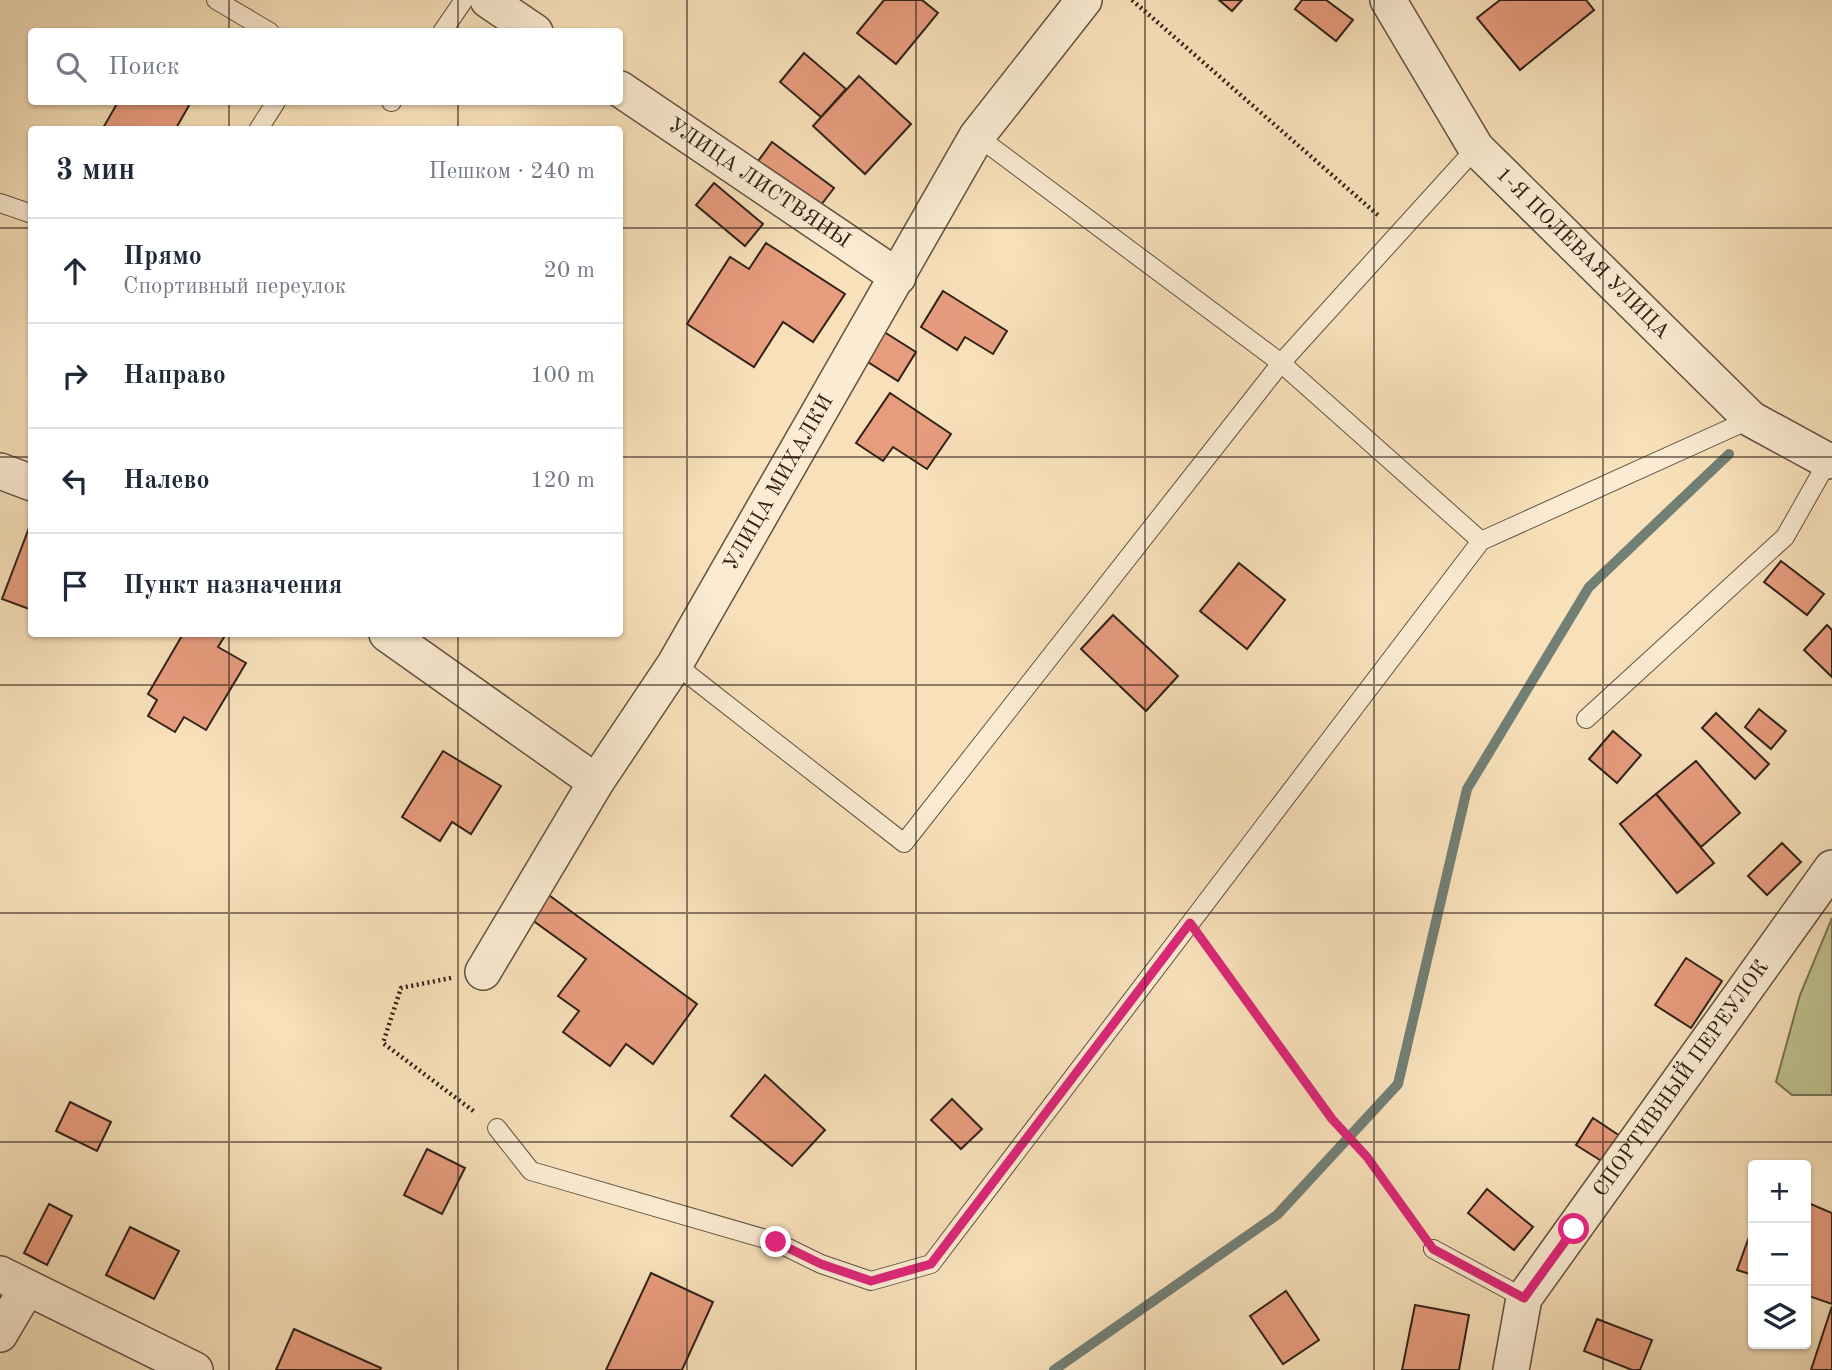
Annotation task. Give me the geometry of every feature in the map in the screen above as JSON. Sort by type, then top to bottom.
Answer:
[{"type":"street","points":[[488,0],[529,28]]},
{"type":"street","name":"УЛИЦА МИХАЛКИ","points":[[483,972],[596,782],[675,664],[977,136],[1084,0]]},
{"type":"street","name":"1-Я ПОЛЕВАЯ УЛИЦА","points":[[1388,0],[1476,148],[1751,419],[1830,460]]},
{"type":"street","name":"УЛИЦА ЛИСТВЯНЫ","points":[[623,91],[898,277]]},
{"type":"street","points":[[0,471],[28,481]]},
{"type":"street","points":[[391,637],[596,782]]},
{"type":"street","name":"СПОРТИВНЫЙ ПЕРЕУЛОК","points":[[1511,1370],[1524,1298],[1832,868]]},
{"type":"street","points":[[0,1334],[13,1281],[195,1370]]},
{"type":"lane","points":[[216,0],[263,28]]},
{"type":"lane","points":[[445,28],[464,0]]},
{"type":"lane","points":[[261,126],[274,105]]},
{"type":"lane","points":[[977,136],[1281,363],[1480,541]]},
{"type":"lane","points":[[675,664],[904,843],[1281,363],[1476,148]]},
{"type":"lane","points":[[0,203],[28,213]]},
{"type":"lane","points":[[497,1128],[531,1171],[776,1242],[821,1264],[871,1281],[931,1264],[1480,541],[1751,419]]},
{"type":"lane","points":[[1586,719],[1785,537],[1830,460]]},
{"type":"lane","points":[[1433,1249],[1524,1298]]},
{"type":"path","points":[[1132,0],[1398,233]]},
{"type":"path","points":[[1190,923],[1332,1119],[1367,1157],[1433,1249]]},
{"type":"path","points":[[483,972],[401,988],[383,1043],[497,1128]]},
{"type":"green space","points":[[1832,918],[1832,1095],[1792,1095],[1776,1082],[1800,995]]},
{"type":"building","points":[[884,0],[922,0],[938,13],[896,64],[857,33]]},
{"type":"building","points":[[1219,0],[1242,0],[1232,11]]},
{"type":"building","points":[[1302,0],[1326,0],[1353,20],[1336,41],[1295,9]]},
{"type":"building","points":[[1500,0],[1586,0],[1594,10],[1520,70],[1477,18]]},
{"type":"building","points":[[804,53],[846,89],[821,117],[780,82]]},
{"type":"building","points":[[859,76],[911,124],[865,174],[813,126]]},
{"type":"building","points":[[116,105],[189,105],[177,126],[104,126]]},
{"type":"building","points":[[772,142],[834,188],[814,214],[753,168]]},
{"type":"building","points":[[714,183],[763,224],[745,246],[696,205]]},
{"type":"building","points":[[766,243],[845,294],[813,342],[783,322],[754,367],[687,324],[730,257],[749,269]]},
{"type":"building","points":[[943,291],[1007,331],[993,354],[965,337],[957,350],[921,327]]},
{"type":"building","points":[[881,330],[916,352],[898,381],[863,359]]},
{"type":"building","points":[[890,393],[951,434],[927,469],[893,447],[883,461],[856,443]]},
{"type":"building","points":[[28,531],[28,609],[2,599]]},
{"type":"building","points":[[1781,561],[1824,594],[1807,615],[1764,582]]},
{"type":"building","points":[[1239,563],[1285,600],[1247,649],[1200,611]]},
{"type":"building","points":[[1113,615],[1178,676],[1146,711],[1081,649]]},
{"type":"building","points":[[1827,625],[1832,630],[1832,677],[1804,650]]},
{"type":"building","points":[[181,637],[224,637],[218,647],[246,663],[206,730],[184,717],[175,732],[148,716],[157,700],[148,694]]},
{"type":"building","points":[[1759,709],[1786,731],[1771,749],[1745,727]]},
{"type":"building","points":[[1716,713],[1769,764],[1755,779],[1702,728]]},
{"type":"building","points":[[1613,731],[1641,755],[1617,783],[1589,759]]},
{"type":"building","points":[[443,751],[501,786],[471,834],[452,822],[440,841],[402,817]]},
{"type":"building","points":[[1696,761],[1740,813],[1701,847],[1656,794]]},
{"type":"building","points":[[1656,794],[1714,863],[1677,893],[1620,824]]},
{"type":"building","points":[[1782,843],[1801,862],[1767,895],[1748,876]]},
{"type":"building","points":[[546,893],[697,1004],[653,1064],[626,1044],[610,1066],[563,1032],[579,1011],[558,996],[586,959],[528,917]]},
{"type":"building","points":[[1686,958],[1722,981],[1691,1028],[1655,1005]]},
{"type":"building","points":[[765,1075],[825,1130],[792,1166],[731,1116]]},
{"type":"building","points":[[952,1099],[982,1129],[961,1149],[931,1120]]},
{"type":"building","points":[[70,1102],[111,1122],[97,1151],[56,1131]]},
{"type":"building","points":[[1593,1118],[1620,1136],[1603,1162],[1576,1145]]},
{"type":"building","points":[[427,1149],[465,1168],[442,1214],[404,1195]]},
{"type":"building","points":[[1487,1189],[1533,1227],[1514,1250],[1468,1213]]},
{"type":"building","points":[[49,1204],[72,1216],[47,1265],[24,1253]]},
{"type":"building","points":[[1811,1204],[1832,1213],[1832,1304],[1811,1297]]},
{"type":"building","points":[[130,1227],[179,1251],[154,1299],[106,1275]]},
{"type":"building","points":[[1748,1240],[1748,1273],[1737,1270]]},
{"type":"building","points":[[651,1273],[713,1302],[682,1370],[606,1370]]},
{"type":"building","points":[[1286,1291],[1319,1340],[1283,1364],[1250,1316]]},
{"type":"building","points":[[1415,1305],[1469,1315],[1459,1370],[1402,1370]]},
{"type":"building","points":[[1832,1306],[1832,1370],[1811,1370]]},
{"type":"building","points":[[1597,1319],[1652,1340],[1640,1370],[1632,1370],[1584,1351]]},
{"type":"building","points":[[294,1329],[381,1368],[276,1370]]},
{"type":"waterway","points":[[1054,1370],[1277,1215],[1398,1084],[1467,789],[1589,587],[1729,454]]},
{"type":"route","points":[[776,1242],[821,1264],[871,1281],[931,1264],[1190,923],[1332,1119],[1367,1157],[1433,1249],[1524,1298],[1574,1229]]}]
